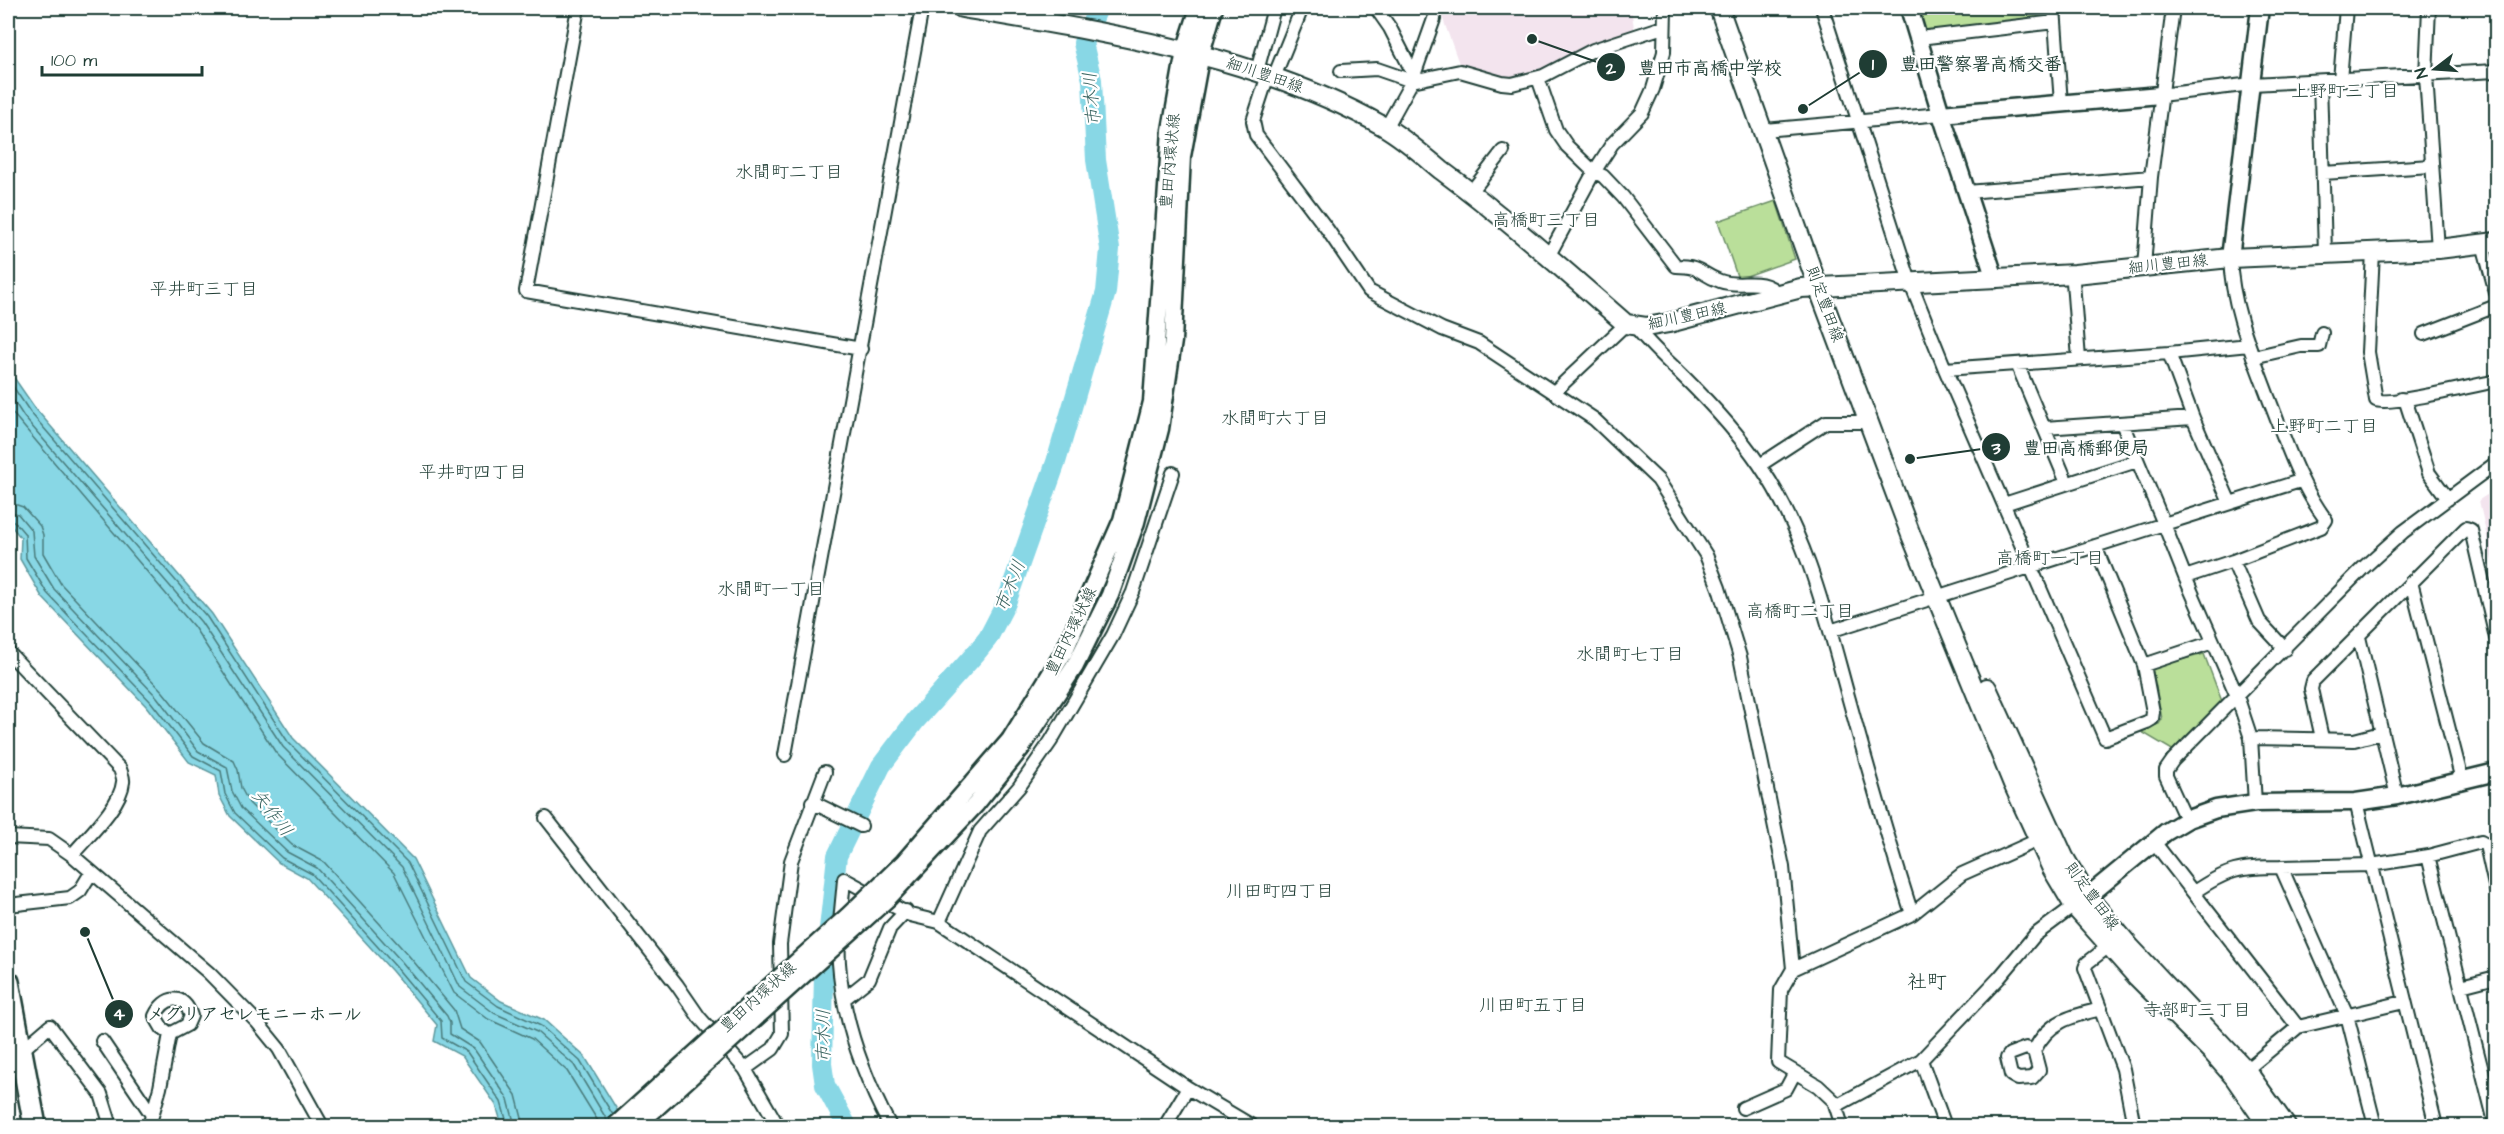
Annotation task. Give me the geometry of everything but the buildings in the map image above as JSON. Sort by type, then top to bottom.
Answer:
[{"type":"highway","points":[[8,982],[14,1056],[34,1126]]},
{"type":"main road","name":"細川豊田線","points":[[962,8],[1072,27],[1193,52],[1266,75],[1340,104],[1386,128],[1471,192],[1630,325],[1646,327],[1669,323],[1801,288],[2075,274],[2230,258],[2438,249],[2490,243]]},
{"type":"main road","name":"則定豊田線","points":[[1719,8],[1818,287],[1869,422],[2038,840],[2109,946],[2212,1052],[2234,1077],[2268,1126]]},
{"type":"main road","name":"則定豊田線","points":[[1938,597],[1967,647],[1994,703],[2064,857],[2081,901],[2131,948],[2246,1070],[2286,1126]]},
{"type":"street","points":[[578,8],[526,291],[861,349]]},
{"type":"street","points":[[785,755],[922,8]]},
{"type":"street","name":"豊田内環状線","points":[[636,1126],[888,898],[976,804],[1015,744],[1075,666],[1110,595],[1136,522],[1160,429],[1173,341],[1182,156],[1199,8]]},
{"type":"street","name":"豊田内環状線","points":[[1193,52],[1214,8]]},
{"type":"street","points":[[1274,8],[1266,75],[1253,121],[1256,135],[1327,229],[1368,291],[1431,324],[1479,343],[1606,429],[1658,480],[1706,555],[1719,588],[1740,657],[1783,867],[1793,969],[1781,990],[1778,1062],[1794,1074],[1818,1086],[1836,1106],[1842,1126]]},
{"type":"street","points":[[1266,75],[1302,8]]},
{"type":"street","points":[[1376,8],[1390,28],[1413,78]]},
{"type":"street","points":[[1549,255],[1594,172],[1615,141],[1642,113],[1653,89],[1664,52],[1665,8]]},
{"type":"street","points":[[1822,8],[1910,282],[1945,369],[2105,738],[2152,718],[2153,712],[2144,665],[2095,546]]},
{"type":"street","points":[[1910,8],[1941,114],[1995,279]]},
{"type":"street","points":[[2054,8],[2061,103]]},
{"type":"street","points":[[2144,267],[2160,95],[2173,8]]},
{"type":"street","points":[[2185,577],[2322,527],[2325,520],[2300,481],[2251,351],[2231,284],[2230,258],[2260,8]]},
{"type":"street","points":[[2340,80],[2346,8]]},
{"type":"street","points":[[2429,8],[2426,76],[2438,249]]},
{"type":"street","points":[[1386,128],[1413,78],[1434,20]]},
{"type":"street","points":[[1919,38],[2055,21]]},
{"type":"street","points":[[1341,71],[1377,69],[1413,78],[1457,71],[1502,83],[1538,78],[1593,50],[1663,27]]},
{"type":"street","points":[[1764,130],[2160,95],[2252,84],[2496,71]]},
{"type":"street","points":[[1538,78],[1556,130],[1567,146],[1594,172],[1603,176],[1623,197],[1676,266],[1694,266],[1721,282],[1769,285],[1779,294]]},
{"type":"street","points":[[2320,81],[2325,254]]},
{"type":"street","points":[[1471,192],[1503,151]]},
{"type":"street","points":[[2323,173],[2431,166]]},
{"type":"street","points":[[1967,192],[2151,177]]},
{"type":"street","points":[[2490,243],[2496,293]]},
{"type":"street","points":[[2373,252],[2368,352],[2376,400],[2380,402],[2401,399],[2496,381]]},
{"type":"street","points":[[2075,274],[2073,282],[2079,359]]},
{"type":"street","points":[[2424,334],[2496,306]]},
{"type":"street","points":[[1554,392],[1630,325],[1734,431],[1760,465],[1800,538],[1830,631],[1882,818],[1912,914]]},
{"type":"street","points":[[1945,369],[2319,346],[2322,333]]},
{"type":"street","points":[[2169,354],[2193,418],[2230,503]]},
{"type":"street","points":[[2017,364],[2067,483]]},
{"type":"street","points":[[2401,399],[2406,402],[2429,474],[2448,499]]},
{"type":"street","points":[[2044,428],[2193,418]]},
{"type":"street","points":[[1760,465],[1826,422],[1869,422]]},
{"type":"street","points":[[2122,423],[2237,696],[2251,738],[2255,803]]},
{"type":"street","points":[[2004,504],[2137,461]]},
{"type":"street","points":[[2188,819],[2166,776],[2166,770],[2188,743],[2391,543],[2496,463]]},
{"type":"street","points":[[939,922],[980,831],[1019,787],[1051,741],[1113,635],[1133,592],[1173,473]]},
{"type":"street","points":[[1830,631],[2300,481]]},
{"type":"street","points":[[2322,738],[2311,686],[2466,528],[2471,530],[2496,638]]},
{"type":"street","points":[[2233,561],[2259,621],[2285,649]]},
{"type":"street","points":[[2411,582],[2462,780]]},
{"type":"street","points":[[2359,637],[2397,796]]},
{"type":"street","points":[[2144,665],[2213,642]]},
{"type":"street","points":[[8,652],[120,769],[124,781],[107,815],[72,855]]},
{"type":"street","points":[[2251,738],[2358,739],[2381,733]]},
{"type":"street","name":"豊田内環状線","points":[[615,1126],[848,916],[904,862],[1015,744]]},
{"type":"street","points":[[745,1069],[774,1048],[782,1034],[780,944],[791,861],[825,772]]},
{"type":"street","points":[[1836,1106],[1921,1060],[1999,978],[2035,935],[2154,842],[2188,819],[2228,805],[2356,802],[2397,796],[2496,772]]},
{"type":"street","points":[[812,802],[861,826]]},
{"type":"street","points":[[2356,802],[2436,1126]]},
{"type":"street","points":[[546,818],[677,985],[699,1017],[745,1069],[778,1126]]},
{"type":"street","points":[[8,837],[49,839],[72,855],[209,973],[257,1022],[279,1049],[323,1124]]},
{"type":"street","points":[[1793,969],[1912,914],[1962,874],[2038,840]]},
{"type":"street","points":[[2154,842],[2298,1027]]},
{"type":"street","points":[[2194,892],[2214,878],[2230,871],[2251,867],[2371,865],[2428,856],[2484,843],[2496,890]]},
{"type":"street","points":[[2428,856],[2496,1126]]},
{"type":"street","points":[[2281,867],[2347,1015],[2375,1126]]},
{"type":"street","points":[[8,904],[70,898],[80,891],[91,873]]},
{"type":"street","points":[[890,1126],[870,1089],[853,1041],[844,999],[839,962],[844,879],[910,915],[939,922],[1188,1088],[1252,1126]]},
{"type":"street","points":[[844,999],[869,978],[890,928],[906,911]]},
{"type":"street","points":[[2109,946],[2087,963],[2085,968],[2123,1069],[2134,1126]]},
{"type":"street","points":[[2462,986],[2496,978]]},
{"type":"street","points":[[2246,1070],[2298,1027],[2404,1002]]},
{"type":"street","points":[[2034,1051],[2046,1032],[2057,1022],[2101,1009]]},
{"type":"street","points":[[14,1056],[50,1026],[101,1094],[111,1126]]},
{"type":"street","points":[[150,1120],[170,1035]]},
{"type":"street","points":[[102,1041],[150,1120]]},
{"type":"street","points":[[1921,1060],[1945,1126]]},
{"type":"street","points":[[1743,1108],[1786,1089],[1794,1074]]},
{"type":"street","points":[[1165,1126],[1188,1088]]},
{"type":"shaded area","points":[[1439,8],[1631,8],[1635,34],[1594,45],[1548,66],[1529,78],[1494,82],[1462,72]]},
{"type":"shaded area","points":[[2496,489],[2496,580],[2479,500]]},
{"type":"green space","points":[[1917,8],[2044,8],[2045,20],[1924,32]]},
{"type":"green space","points":[[1776,201],[1795,259],[1738,279],[1718,221]]},
{"type":"green space","points":[[2204,654],[2223,704],[2174,751],[2140,731],[2159,724],[2162,719],[2152,667]]},
{"type":"water","name":"矢作川","points":[[8,369],[35,408],[212,614],[293,738],[413,859],[471,978],[501,1001],[544,1020],[585,1057],[627,1126],[502,1125],[496,1105],[462,1056],[434,1041],[437,1025],[392,971],[307,878],[279,863],[230,816],[219,795],[216,775],[189,762],[146,706],[42,597],[20,559],[21,538],[8,522]]},
{"type":"waterway","name":"市木川","points":[[847,1126],[825,1085],[822,1064],[824,974],[837,856],[881,766],[916,720],[988,638],[1006,603],[1056,462],[1106,292],[1110,249],[1096,160],[1092,80],[1083,43],[1098,8]]},
{"type":"place","name":"豊田市高橋中学校","points":[[1532,39]]},
{"type":"place","name":"豊田警察署高橋交番","points":[[1803,109]]},
{"type":"place","name":"豊田高橋郵便局","points":[[1910,459]]},
{"type":"place","name":"メグリアセレモニーホール","points":[[85,932]]},
{"type":"district","name":"上野町三丁目","points":[[2345,91]]},
{"type":"district","name":"水間町二丁目","points":[[789,172]]},
{"type":"district","name":"高橋町三丁目","points":[[1546,220]]},
{"type":"district","name":"平井町三丁目","points":[[204,289]]},
{"type":"district","name":"水間町六丁目","points":[[1275,418]]},
{"type":"district","name":"上野町二丁目","points":[[2324,426]]},
{"type":"district","name":"平井町四丁目","points":[[473,472]]},
{"type":"district","name":"高橋町一丁目","points":[[2050,558]]},
{"type":"district","name":"水間町一丁目","points":[[771,589]]},
{"type":"district","name":"高橋町二丁目","points":[[1800,611]]},
{"type":"district","name":"水間町七丁目","points":[[1630,654]]},
{"type":"district","name":"川田町四丁目","points":[[1280,891]]},
{"type":"district","name":"社町","points":[[1927,982]]},
{"type":"district","name":"川田町五丁目","points":[[1533,1005]]},
{"type":"district","name":"寺部町三丁目","points":[[2197,1010]]}]
